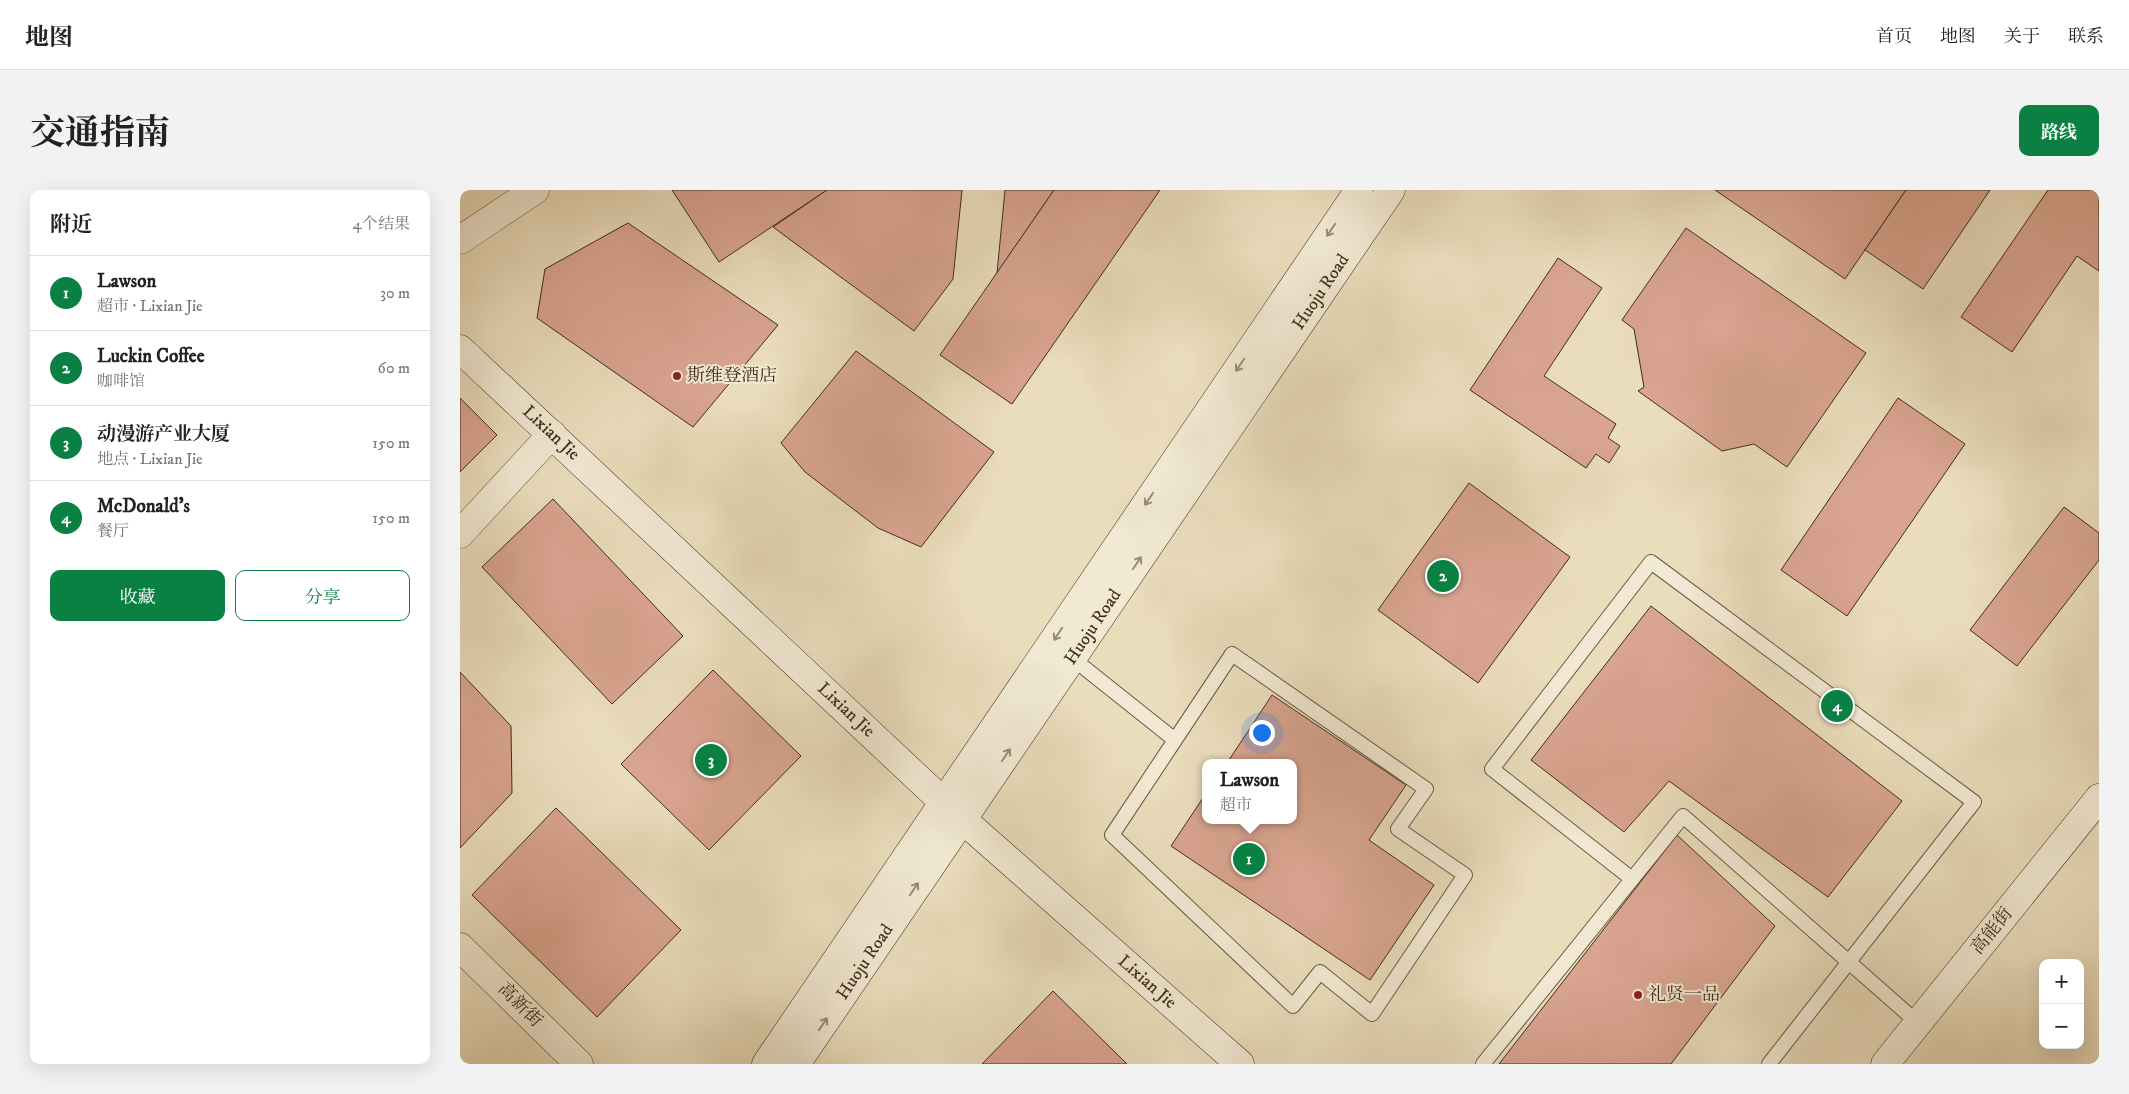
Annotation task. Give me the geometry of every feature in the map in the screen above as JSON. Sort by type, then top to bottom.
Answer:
[{"type":"street","points":[[460,240],[535,190]]},
{"type":"street","name":"Huoju Road","points":[[796,1064],[953,810],[1359,190]]},
{"type":"street","name":"Huoju Road","points":[[766,1064],[953,810],[1072,658],[1391,190]]},
{"type":"street","name":"Lixian Jie","points":[[460,349],[953,810],[1240,1064]]},
{"type":"street","points":[[460,534],[552,434]]},
{"type":"street","name":"高能街","points":[[1885,1064],[2099,798]]},
{"type":"street","name":"高新街","points":[[460,947],[579,1064]]},
{"type":"lane","points":[[1632,879],[1492,770],[1651,562],[1974,802],[1769,1064]]},
{"type":"lane","points":[[1232,654],[1426,789],[1398,829],[1466,875],[1372,1014],[1320,972],[1293,1006],[1112,835],[1175,740],[1232,654]]},
{"type":"lane","points":[[1072,658],[1175,740]]},
{"type":"lane","points":[[1483,1064],[1683,816],[1918,1023]]},
{"type":"building","points":[[672,190],[827,190],[719,262]]},
{"type":"building","points":[[827,190],[962,190],[953,279],[914,331],[773,227]]},
{"type":"building","points":[[1005,190],[1054,190],[997,273]]},
{"type":"building","points":[[1054,190],[1160,190],[1012,404],[940,355]]},
{"type":"building","points":[[1715,190],[1906,190],[1845,279]]},
{"type":"building","points":[[1906,190],[1990,190],[1923,289],[1865,250]]},
{"type":"building","points":[[2048,190],[2092,190],[2099,195],[2099,271],[2077,256],[2012,352],[1961,317]]},
{"type":"building","name":"斯维登酒店","points":[[628,223],[778,325],[693,427],[537,318],[545,269]]},
{"type":"building","points":[[1686,228],[1866,353],[1787,467],[1754,444],[1722,451],[1638,391],[1644,387],[1634,329],[1622,320]]},
{"type":"building","points":[[1558,258],[1602,288],[1544,376],[1616,424],[1608,438],[1620,446],[1609,463],[1596,454],[1586,468],[1470,390]]},
{"type":"building","points":[[856,351],[994,452],[921,547],[878,528],[805,472],[781,443]]},
{"type":"building","points":[[460,398],[497,435],[460,472]]},
{"type":"building","points":[[1898,398],[1965,444],[1847,616],[1781,570]]},
{"type":"building","points":[[1469,483],[1570,557],[1478,683],[1378,610]]},
{"type":"building","points":[[553,499],[683,636],[612,704],[482,567]]},
{"type":"building","points":[[2064,507],[2099,533],[2099,560],[2017,666],[1970,630]]},
{"type":"building","points":[[1651,606],[1902,801],[1828,897],[1669,781],[1624,832],[1531,760]]},
{"type":"building","points":[[713,670],[801,756],[709,850],[621,764]]},
{"type":"building","points":[[460,672],[511,726],[512,793],[460,848]]},
{"type":"building","points":[[1272,695],[1406,785],[1369,840],[1434,885],[1370,980],[1171,846],[1202,800],[1202,824],[1297,824],[1297,759],[1230,759]]},
{"type":"building","points":[[556,808],[681,930],[597,1017],[472,895]]},
{"type":"building","name":"礼贤一品","points":[[1677,835],[1775,926],[1671,1064],[1499,1064]]},
{"type":"building","points":[[1053,991],[1127,1064],[982,1064]]},
{"type":"place","name":"斯维登酒店","points":[[677,376]]},
{"type":"place","name":"Luckin Coffee","points":[[1443,576]]},
{"type":"place","name":"McDonald's","points":[[1837,706]]},
{"type":"place","name":"动漫游产业大厦","points":[[711,760]]},
{"type":"place","name":"Lawson","points":[[1249,859]]},
{"type":"place","name":"礼贤一品","points":[[1638,995]]}]
